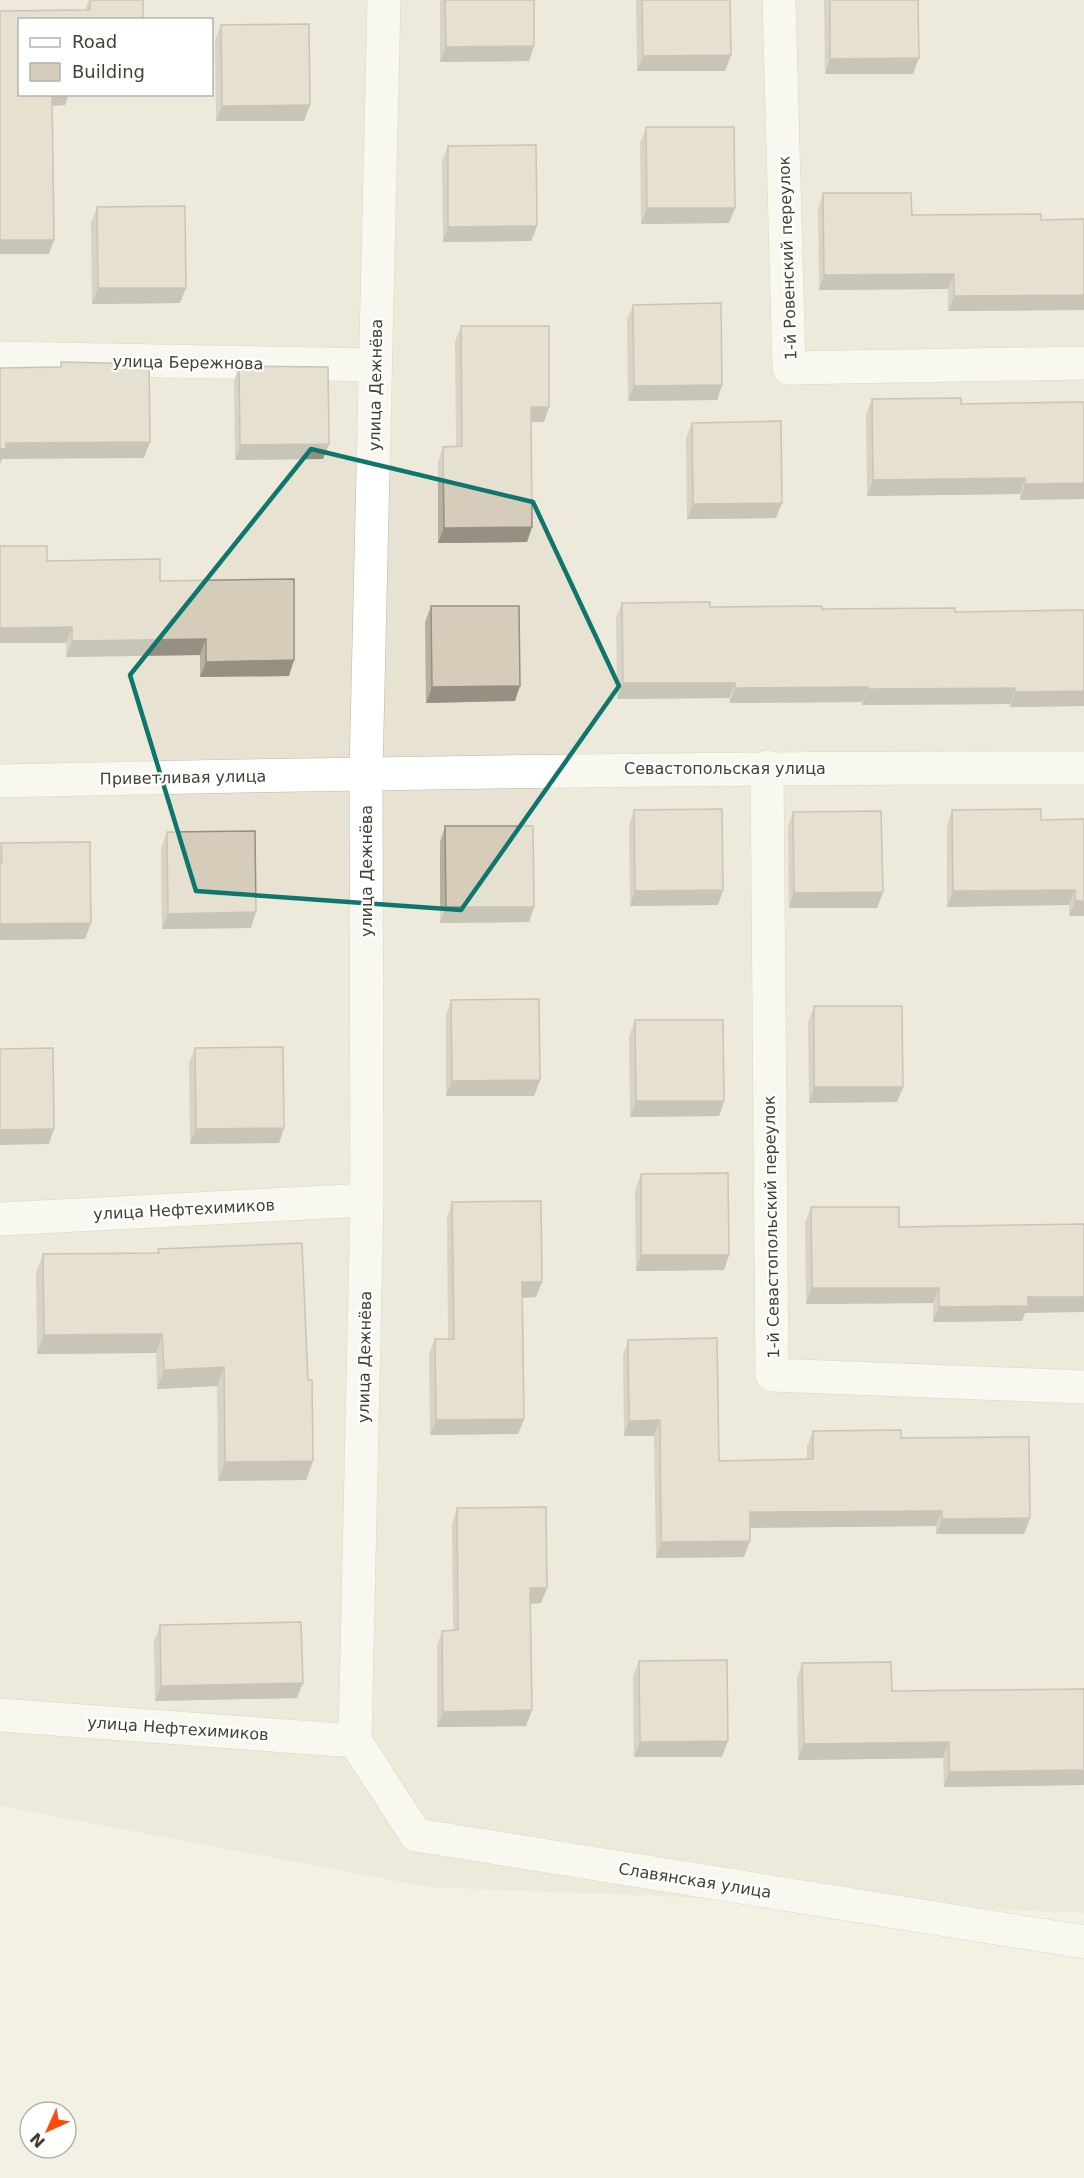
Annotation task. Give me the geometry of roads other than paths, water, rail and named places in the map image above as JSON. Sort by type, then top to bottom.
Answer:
[{"type":"street","name":"улица Дежнёва","points":[[355,1741],[367,1200],[366,772],[384,0]]},
{"type":"street","name":"1-й Ровенский переулок","points":[[779,0],[789,368],[1084,363]]},
{"type":"street","name":"улица Бережнова","points":[[0,358],[375,365]]},
{"type":"street","name":"Севастопольская улица","points":[[366,772],[766,767],[1084,768]]},
{"type":"street","name":"1-й Севастопольский переулок","points":[[766,767],[772,1376],[1084,1387]]},
{"type":"street","name":"Приветливая улица","points":[[0,781],[366,772]]},
{"type":"street","name":"улица Нефтехимиков","points":[[0,1219],[367,1200]]},
{"type":"street","name":"улица Нефтехимиков","points":[[0,1714],[355,1741]]},
{"type":"street","name":"Славянская улица","points":[[355,1741],[416,1835],[1084,1942]]}]
